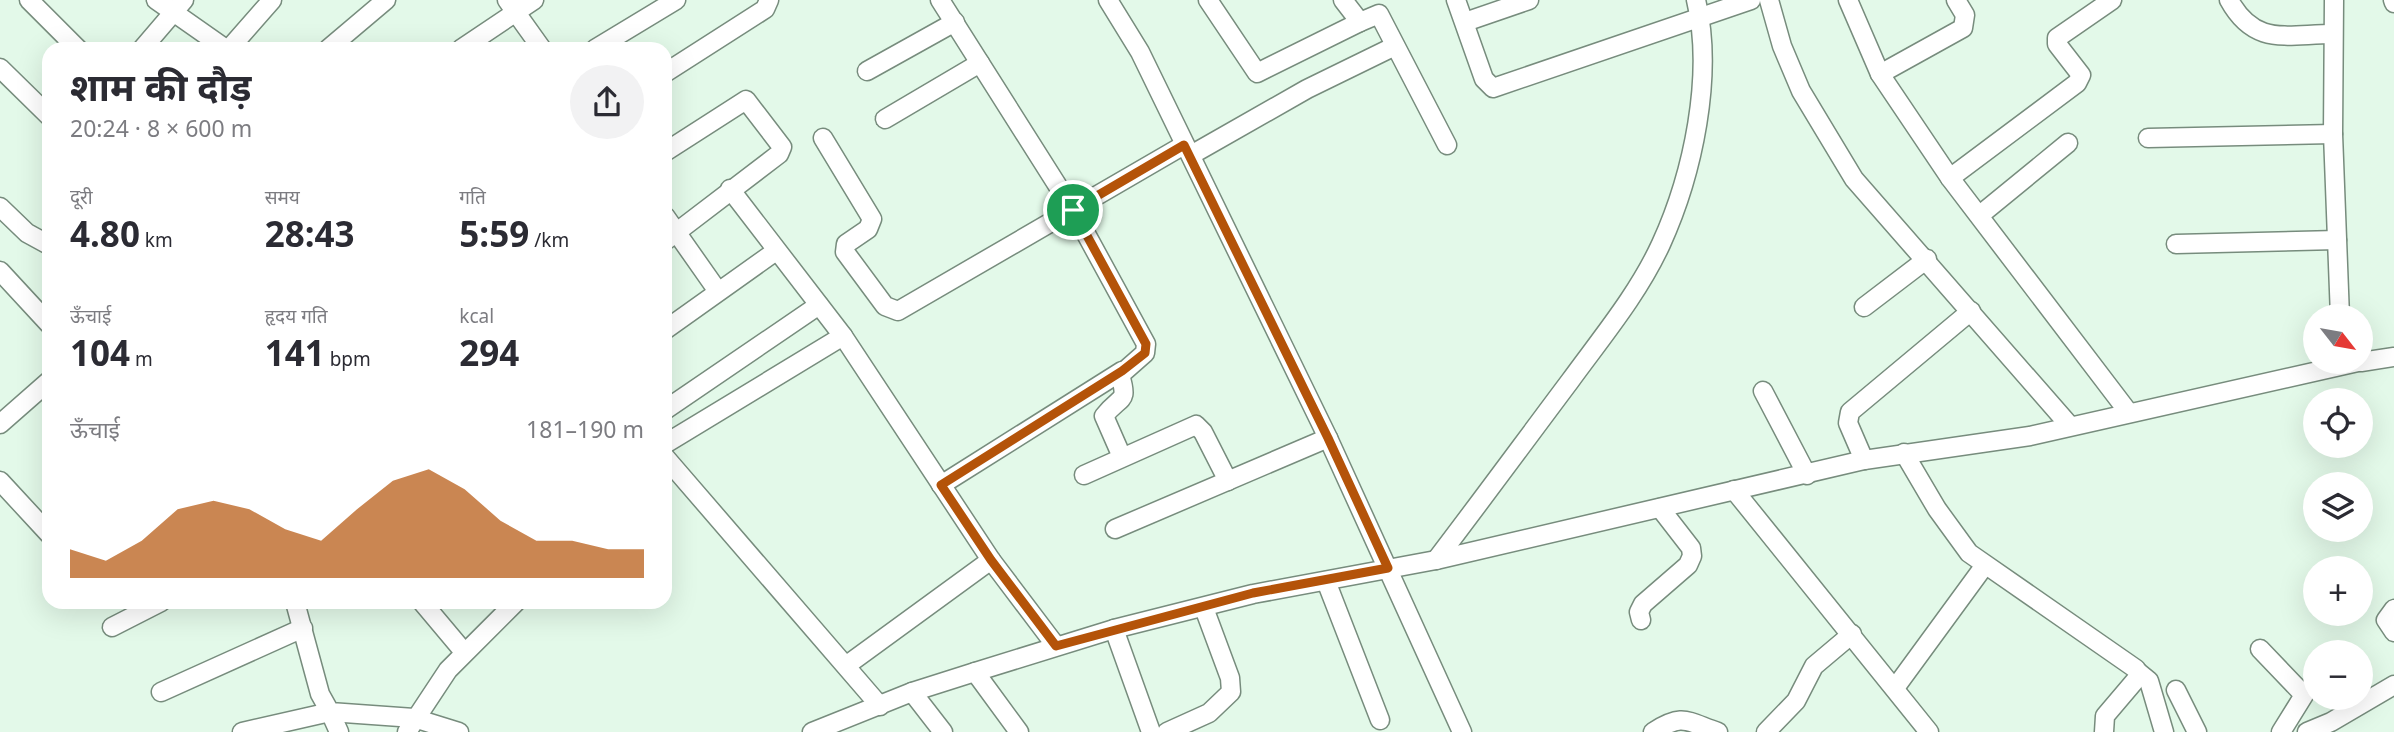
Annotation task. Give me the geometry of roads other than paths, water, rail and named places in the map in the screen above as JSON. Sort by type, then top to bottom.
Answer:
[{"type":"street","points":[[29,0],[71,42]]},
{"type":"street","points":[[156,0],[179,6],[220,42]]},
{"type":"street","points":[[234,42],[272,0]]},
{"type":"street","points":[[336,42],[386,0]]},
{"type":"street","points":[[469,42],[511,6],[534,0]]},
{"type":"street","points":[[607,42],[676,0]]},
{"type":"street","points":[[672,69],[765,9],[769,0]]},
{"type":"street","points":[[940,0],[1073,210],[1146,344],[1145,353],[1122,371],[941,485]]},
{"type":"street","points":[[1108,0],[1140,51],[1328,438],[1462,732]]},
{"type":"street","points":[[1208,0],[1257,74],[1378,13],[1447,145]]},
{"type":"street","points":[[1343,0],[1360,22]]},
{"type":"street","points":[[1456,0],[1484,79],[1493,88],[1698,9],[1751,0]]},
{"type":"street","points":[[1465,22],[1529,0]]},
{"type":"street","points":[[1769,0],[1791,71],[1840,157],[1873,204],[1927,259],[2070,426]]},
{"type":"street","points":[[1848,0],[1880,74],[1950,178],[2129,413]]},
{"type":"street","points":[[1880,74],[1963,28],[1965,15],[1956,0]]},
{"type":"street","points":[[1950,178],[2077,83],[2081,75],[2057,44],[2057,38],[2112,0]]},
{"type":"street","points":[[2229,0],[2244,23],[2264,34],[2333,34]]},
{"type":"street","points":[[2334,0],[2333,134],[2339,304]]},
{"type":"street","points":[[148,42],[179,6]]},
{"type":"street","points":[[511,6],[537,42]]},
{"type":"street","points":[[1436,560],[1631,297],[1661,243],[1688,166],[1698,115],[1703,66],[1698,9]]},
{"type":"street","points":[[867,71],[956,22]]},
{"type":"street","points":[[823,138],[872,219],[868,229],[846,244],[845,252],[891,310],[904,309],[1073,210],[1395,46]]},
{"type":"street","points":[[885,119],[980,63]]},
{"type":"street","points":[[0,68],[42,109]]},
{"type":"street","points":[[672,147],[742,101],[748,101],[782,147],[779,154],[672,235]]},
{"type":"street","points":[[2148,138],[2333,134]]},
{"type":"street","points":[[1980,215],[2067,143]]},
{"type":"street","points":[[730,189],[843,336],[991,560],[1056,646]]},
{"type":"street","points":[[0,207],[42,237]]},
{"type":"street","points":[[672,237],[717,290]]},
{"type":"street","points":[[2176,244],[2337,240]]},
{"type":"street","points":[[672,325],[717,290],[776,251]]},
{"type":"street","points":[[1864,307],[1927,259]]},
{"type":"street","points":[[0,271],[42,316]]},
{"type":"street","points":[[672,405],[819,305]]},
{"type":"street","points":[[1864,460],[1848,423],[1850,412],[1971,311]]},
{"type":"street","points":[[672,440],[843,336]]},
{"type":"street","points":[[2373,360],[2394,357]]},
{"type":"street","points":[[1122,371],[1125,395],[1106,412],[1104,419],[1122,457]]},
{"type":"street","points":[[812,732],[912,692],[1056,646],[1253,593],[1436,560],[1864,460],[1982,445],[2303,374]]},
{"type":"street","points":[[0,424],[42,387]]},
{"type":"street","points":[[1763,391],[1807,475]]},
{"type":"street","points":[[1084,475],[1196,425],[1203,432],[1228,481]]},
{"type":"street","points":[[1115,528],[1328,438]]},
{"type":"street","points":[[1904,453],[1956,536],[1985,565],[2148,681],[2164,732]]},
{"type":"street","points":[[672,469],[847,665],[880,706]]},
{"type":"street","points":[[0,481],[42,526]]},
{"type":"street","points":[[1734,490],[1929,732]]},
{"type":"street","points":[[1641,620],[1639,612],[1643,604],[1688,565],[1692,556],[1691,548],[1660,508]]},
{"type":"street","points":[[847,665],[991,560]]},
{"type":"street","points":[[1895,688],[1985,565]]},
{"type":"street","points":[[1326,581],[1380,720]]},
{"type":"street","points":[[1167,732],[1209,713],[1223,703],[1231,692],[1230,678],[1204,608]]},
{"type":"street","points":[[112,627],[147,609]]},
{"type":"street","points":[[297,609],[320,694],[340,732]]},
{"type":"street","points":[[428,609],[464,652]]},
{"type":"street","points":[[411,725],[430,692],[464,652],[509,609]]},
{"type":"street","points":[[2394,609],[2386,620],[2394,632]]},
{"type":"street","points":[[161,692],[303,628]]},
{"type":"street","points":[[1114,629],[1151,732]]},
{"type":"street","points":[[1766,732],[1796,701],[1814,666],[1852,634]]},
{"type":"street","points":[[2260,649],[2304,695],[2281,732]]},
{"type":"street","points":[[975,672],[1018,732]]},
{"type":"street","points":[[2104,732],[2105,716],[2138,679],[2138,672]]},
{"type":"street","points":[[2307,732],[2341,717],[2394,685]]},
{"type":"street","points":[[2176,690],[2197,732]]},
{"type":"street","points":[[912,692],[943,732]]},
{"type":"street","points":[[242,732],[330,712],[459,732]]},
{"type":"street","points":[[1653,732],[1673,720],[1686,720],[1718,732]]}]
